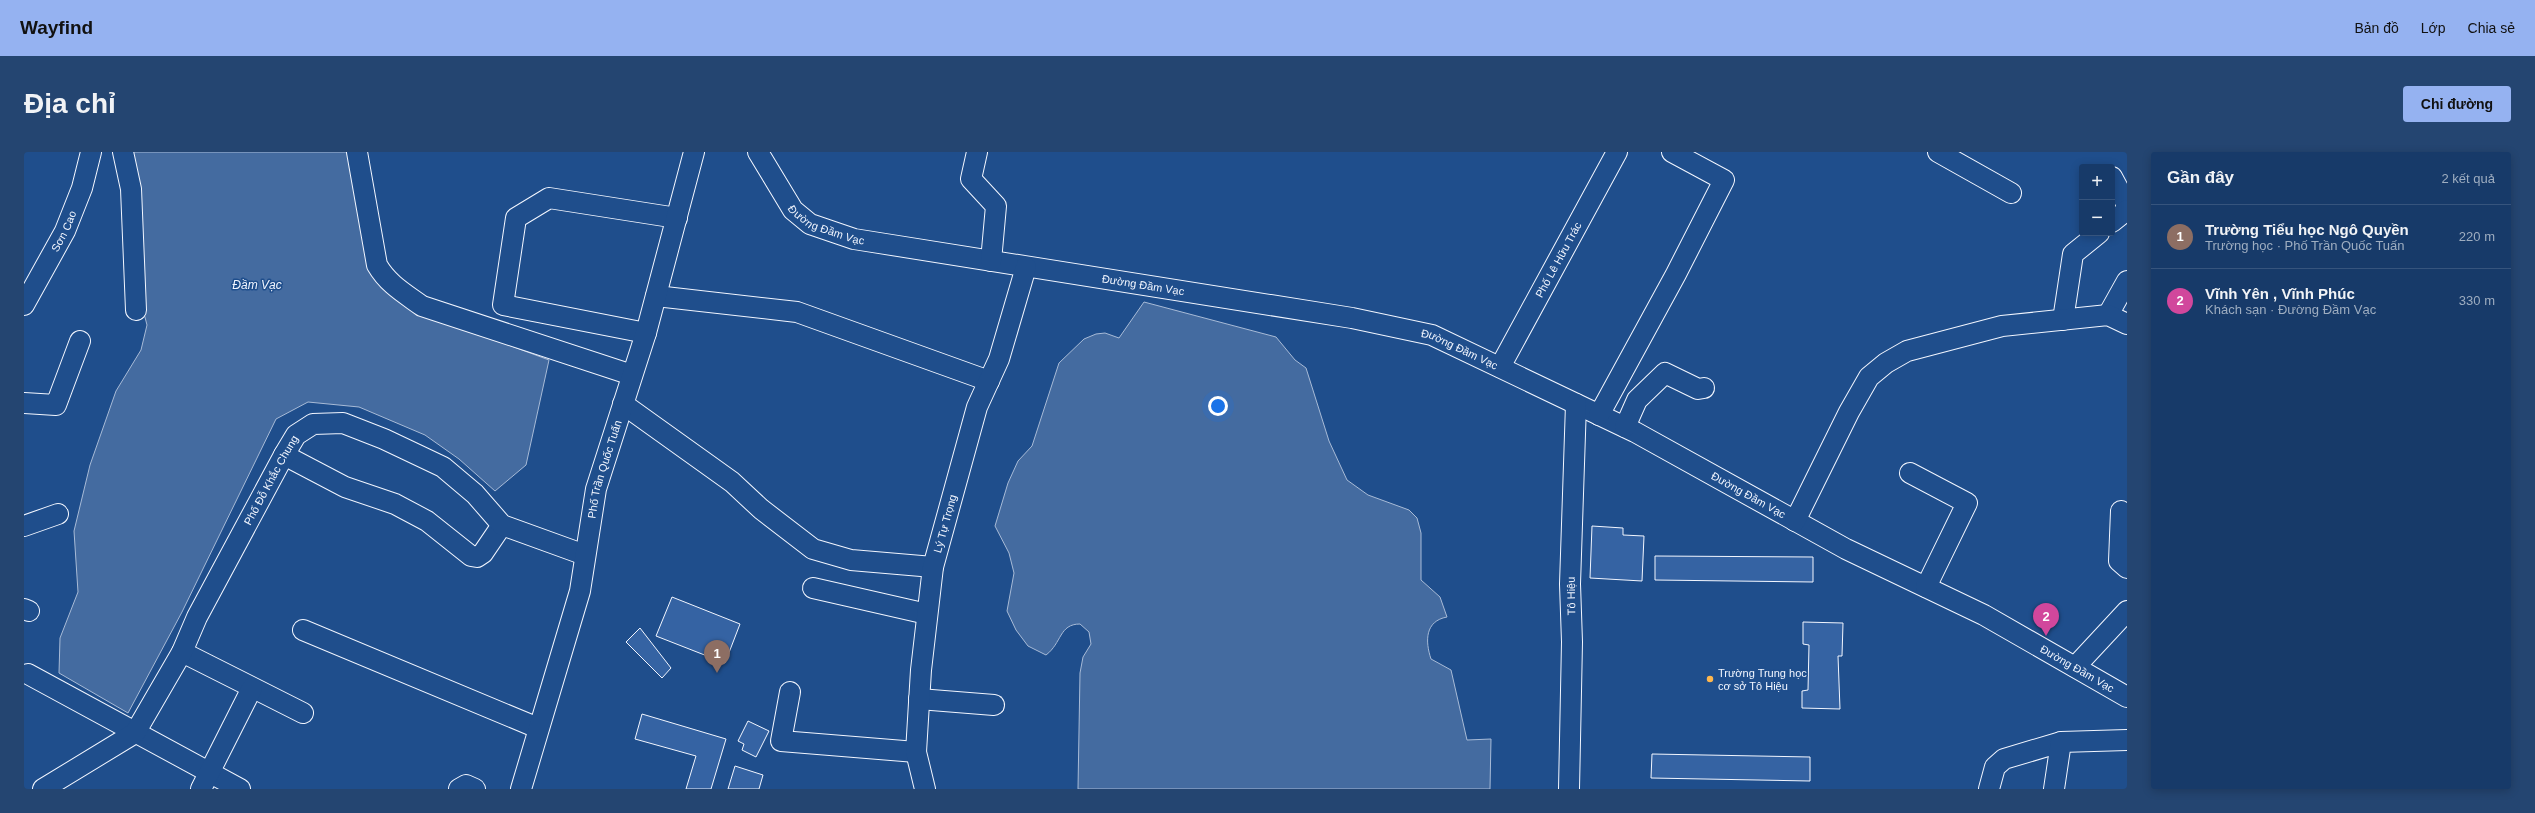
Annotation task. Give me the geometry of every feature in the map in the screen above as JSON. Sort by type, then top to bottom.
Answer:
[{"type":"street","name":"Sơn Cao","points":[[24,305],[65,231],[82,188],[91,152]]},
{"type":"street","points":[[124,152],[131,189],[136,310]]},
{"type":"street","points":[[357,152],[377,265],[385,278],[396,287],[422,306],[632,375]]},
{"type":"street","name":"Phố Trần Quốc Tuấn","points":[[521,789],[580,590],[596,488],[646,332],[694,152]]},
{"type":"street","name":"Đường Đầm Vạc","points":[[758,152],[793,210],[810,224],[854,239],[1352,318],[1432,335],[1625,427],[1846,549],[1984,615],[2127,697]]},
{"type":"street","points":[[977,152],[970,180],[996,206],[991,261]]},
{"type":"street","points":[[1599,415],[1676,274],[1724,180],[1672,152]]},
{"type":"street","points":[[1938,152],[2011,193]]},
{"type":"street","name":"Phố Lê Hữu Trác","points":[[1500,368],[1609,155]]},
{"type":"street","points":[[2115,183],[2127,205]]},
{"type":"street","points":[[646,332],[503,305],[516,218],[548,198],[677,218]]},
{"type":"street","points":[[2115,220],[2127,210]]},
{"type":"street","points":[[2062,320],[2073,254],[2094,236]]},
{"type":"street","name":"Lý Tự Trọng","points":[[925,789],[916,752],[919,699],[933,567],[978,407],[999,359],[1026,267]]},
{"type":"street","points":[[2108,316],[2127,281]]},
{"type":"street","points":[[656,296],[797,312],[989,381]]},
{"type":"street","points":[[1795,521],[1849,412],[1870,377],[1886,363],[1907,351],[2002,326],[2108,316],[2127,324]]},
{"type":"street","points":[[24,403],[56,405],[80,340]]},
{"type":"street","points":[[1625,427],[1637,400],[1665,373],[1698,390],[1704,388]]},
{"type":"street","points":[[623,404],[732,482],[761,509],[813,549],[850,560],[933,567]]},
{"type":"street","name":"Tô Hiệu","points":[[1569,789],[1572,642],[1570,584],[1576,404]]},
{"type":"street","name":"Phố Đỗ Khắc Chung","points":[[135,733],[182,652],[197,617],[296,435],[313,424],[343,422],[384,439],[443,467],[475,494],[502,525],[585,555]]},
{"type":"street","points":[[284,456],[345,487],[395,504],[427,521],[471,556],[477,557],[483,553],[502,525]]},
{"type":"street","points":[[1910,473],[1967,503],[1926,587]]},
{"type":"street","points":[[2121,511],[2119,561],[2127,568]]},
{"type":"street","points":[[24,526],[58,514]]},
{"type":"street","points":[[813,588],[927,614]]},
{"type":"street","points":[[2075,667],[2127,611]]},
{"type":"street","points":[[303,630],[538,728]]},
{"type":"street","points":[[182,652],[303,713]]},
{"type":"street","points":[[28,674],[135,733],[205,781],[240,789]]},
{"type":"street","points":[[205,781],[252,688]]},
{"type":"street","points":[[790,692],[781,741],[916,752]]},
{"type":"street","points":[[919,699],[994,705]]},
{"type":"street","points":[[43,789],[135,733]]},
{"type":"street","points":[[1989,789],[1995,767],[2004,759],[2061,742],[2127,740]]},
{"type":"street","points":[[2054,789],[2061,742]]},
{"type":"street","points":[[458,789],[466,785],[474,789]]},
{"type":"water","name":"Đầm Vạc","points":[[132,152],[349,152],[365,237],[419,312],[549,360],[526,465],[495,491],[459,459],[425,435],[359,407],[308,402],[276,419],[182,612],[128,713],[59,673],[60,638],[78,592],[74,531],[90,465],[116,391],[141,350],[147,325],[141,302]]},
{"type":"water","points":[[1144,302],[1276,337],[1295,360],[1306,368],[1329,441],[1347,480],[1368,495],[1409,510],[1417,518],[1421,533],[1421,580],[1440,597],[1447,617],[1440,619],[1431,627],[1428,633],[1429,652],[1431,659],[1451,670],[1467,740],[1491,739],[1490,789],[1078,789],[1080,673],[1083,657],[1091,644],[1089,632],[1080,624],[1068,627],[1046,655],[1028,646],[1016,630],[1007,611],[1014,573],[1009,553],[995,526],[1008,483],[1018,461],[1032,446],[1059,363],[1084,339],[1096,334],[1105,333],[1119,338]]},
{"type":"building","points":[[1592,526],[1623,528],[1623,535],[1644,536],[1642,581],[1590,578]]},
{"type":"building","points":[[1655,556],[1813,557],[1813,582],[1655,580]]},
{"type":"building","points":[[672,597],[740,624],[725,663],[656,636]]},
{"type":"building","points":[[1803,622],[1843,623],[1842,656],[1838,656],[1840,709],[1802,708],[1802,691],[1808,690],[1809,645],[1803,644]]},
{"type":"building","points":[[640,628],[671,668],[662,678],[626,642]]},
{"type":"building","points":[[642,714],[726,739],[711,789],[686,789],[696,756],[635,739]]},
{"type":"building","points":[[748,721],[769,731],[756,757],[742,750],[744,744],[738,741]]},
{"type":"building","points":[[1652,754],[1810,757],[1810,781],[1651,778]]},
{"type":"building","points":[[735,766],[763,775],[759,789],[728,789]]},
{"type":"place","name":"Vĩnh Yên , Vĩnh Phúc","points":[[2046,636]]},
{"type":"place","name":"Trường Tiểu học Ngô Quyền","points":[[717,673]]},
{"type":"place","name":"Trường Trung học cơ sở Tô Hiệu","points":[[1710,679]]}]
